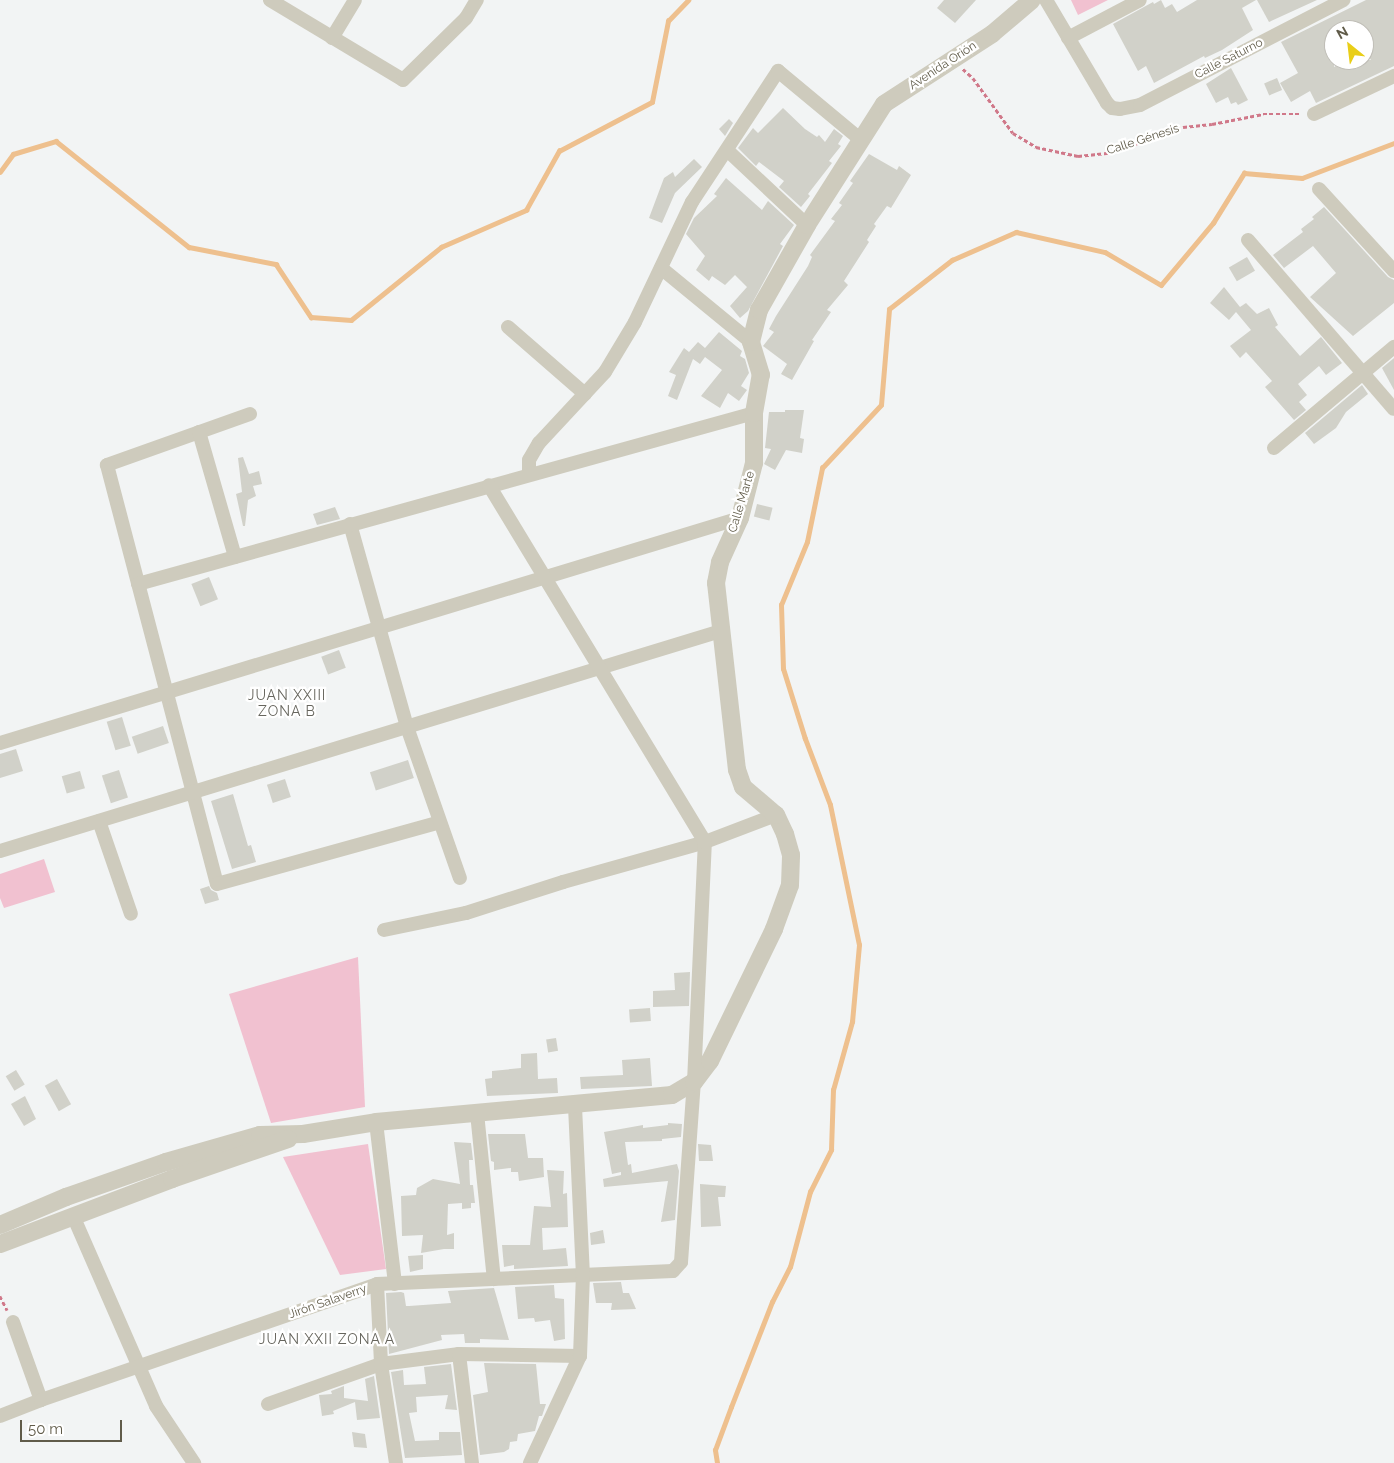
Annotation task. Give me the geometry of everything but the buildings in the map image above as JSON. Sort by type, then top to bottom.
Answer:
[{"type":"street","points":[[270,0],[403,80],[466,18],[477,0]]},
{"type":"street","points":[[332,38],[354,0]]},
{"type":"street","name":"Avenida Orión","points":[[860,139],[884,104],[992,34],[1032,0]]},
{"type":"street","points":[[1046,0],[1068,38],[1140,0]]},
{"type":"street","name":"Calle Saturno","points":[[1068,38],[1112,108],[1140,105],[1343,0]]},
{"type":"street","points":[[529,474],[529,460],[539,443],[605,372],[635,322],[692,202],[778,71],[860,139],[807,225],[759,310],[751,342],[661,268]]},
{"type":"street","points":[[1314,114],[1394,76]]},
{"type":"street","points":[[727,150],[807,225]]},
{"type":"street","points":[[1319,189],[1394,271]]},
{"type":"street","points":[[1248,240],[1394,409]]},
{"type":"street","points":[[508,327],[585,394]]},
{"type":"street","name":"Calle Marte","points":[[751,342],[761,375],[754,413],[754,463],[740,518],[720,562],[716,583],[736,770],[743,787],[776,815]]},
{"type":"street","points":[[1274,448],[1394,347]]},
{"type":"street","points":[[138,584],[489,485],[754,413]]},
{"type":"street","points":[[250,414],[107,465],[217,884],[440,822]]},
{"type":"street","points":[[200,432],[234,557]]},
{"type":"street","points":[[489,485],[705,842],[694,1082]]},
{"type":"street","points":[[0,743],[740,518]]},
{"type":"street","points":[[350,524],[407,727],[460,878]]},
{"type":"street","points":[[0,851],[721,631]]},
{"type":"street","points":[[0,1224],[66,1197],[166,1162],[260,1135],[303,1134],[376,1122],[672,1095],[694,1082],[710,1060],[774,930],[790,886],[791,855],[785,834],[776,815],[705,842],[563,882],[466,913],[384,930]]},
{"type":"street","points":[[99,821],[131,914]]},
{"type":"street","name":"Jirón Salaverry","points":[[0,1416],[41,1400],[377,1284],[672,1272],[681,1262],[694,1082]]},
{"type":"street","points":[[530,1463],[580,1356],[583,1276],[575,1104]]},
{"type":"street","points":[[477,1113],[494,1280]]},
{"type":"street","points":[[376,1122],[395,1284]]},
{"type":"street","points":[[0,1244],[74,1218],[172,1179],[303,1134]]},
{"type":"street","points":[[74,1218],[156,1406],[194,1463]]},
{"type":"street","points":[[377,1284],[381,1364],[396,1463]]},
{"type":"street","points":[[13,1322],[41,1400]]},
{"type":"street","points":[[268,1404],[381,1364],[459,1354],[580,1356]]},
{"type":"street","points":[[459,1354],[472,1463]]},
{"type":"path","name":"Calle Génesis","points":[[952,60],[973,78],[1014,133],[1036,147],[1078,156],[1109,153],[1183,127],[1212,124],[1263,114],[1314,114]]},
{"type":"shaded area","points":[[1071,0],[1108,0],[1078,15]]},
{"type":"shaded area","points":[[44,859],[55,892],[4,908],[0,898],[0,874]]},
{"type":"shaded area","points":[[358,957],[365,1107],[271,1123],[229,994]]},
{"type":"shaded area","points":[[368,1144],[386,1269],[340,1275],[283,1157]]},
{"type":"waterway","points":[[0,172],[13,154],[56,141],[189,247],[276,264],[311,317],[351,320],[441,247],[526,210],[559,151],[652,102],[668,21],[688,0]]},
{"type":"waterway","points":[[717,1463],[715,1450],[772,1302],[790,1267],[810,1192],[831,1150],[833,1090],[852,1022],[859,945],[830,805],[805,739],[783,669],[781,605],[807,542],[822,468],[881,405],[889,309],[952,260],[1016,232],[1105,252],[1161,285],[1213,223],[1244,173],[1302,178],[1394,143]]},
{"type":"district","name":"JUAN XXIII ZONA B","points":[[287,704]]},
{"type":"district","name":"JUAN XXII ZONA A","points":[[327,1339]]}]
